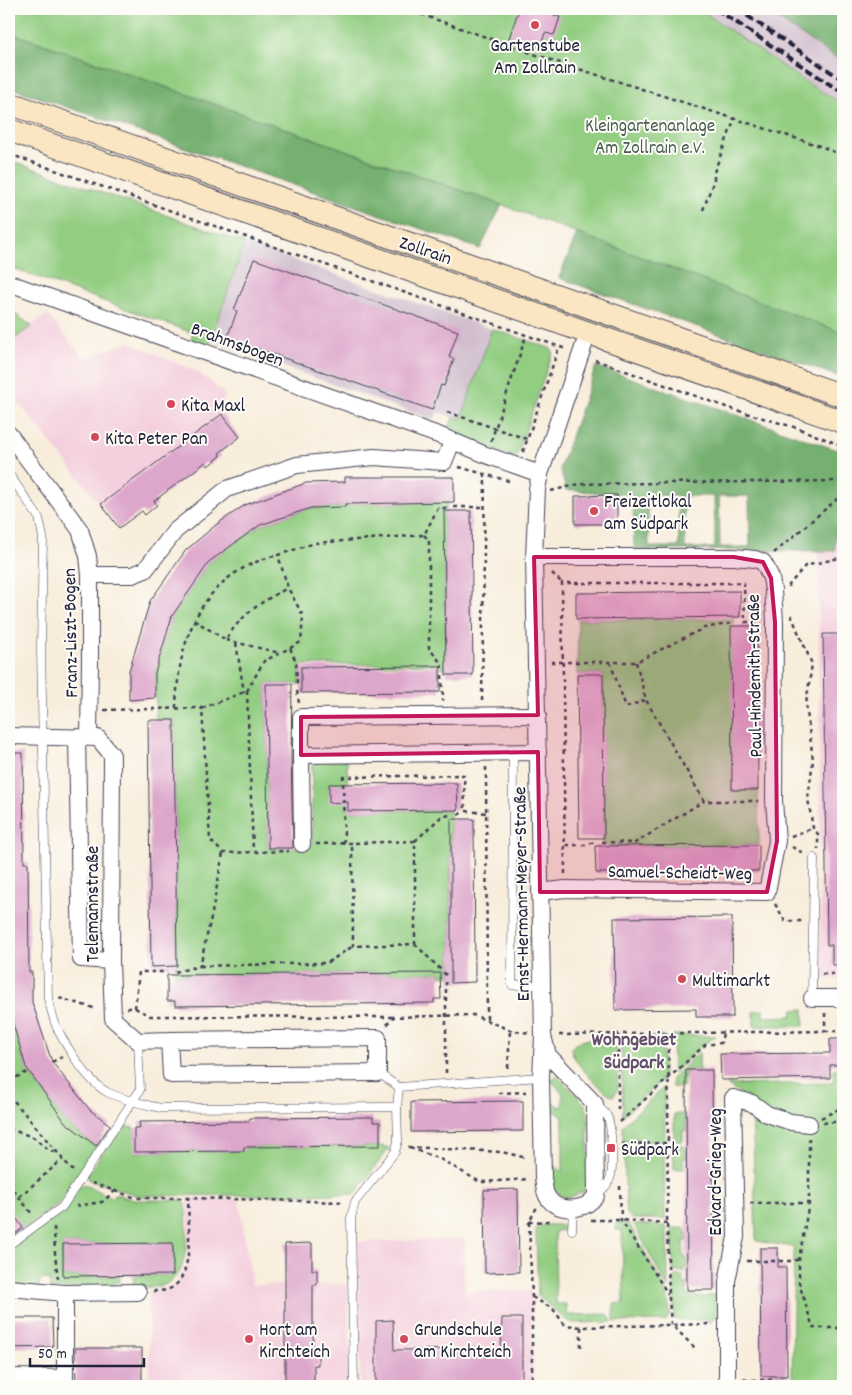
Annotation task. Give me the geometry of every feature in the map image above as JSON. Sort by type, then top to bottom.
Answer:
[{"type":"main road","name":"Zollrain","points":[[9,103],[843,396]]},
{"type":"main road","name":"Zollrain","points":[[9,130],[843,422]]},
{"type":"main road","points":[[588,332],[596,309]]},
{"type":"street","name":"Brahmsbogen","points":[[9,283],[422,430],[518,467],[539,482]]},
{"type":"street","name":"Ernst-Hermann-Meyer-Straße","points":[[544,1186],[534,557],[539,482],[588,332]]},
{"type":"street","name":"Franz-Liszt-Bogen","points":[[9,434],[80,530],[88,556],[90,574],[90,710],[83,737],[81,959],[111,961]]},
{"type":"street","points":[[90,574],[132,575],[145,570],[175,530],[227,488],[297,465],[374,458],[444,462],[452,442]]},
{"type":"street","points":[[534,557],[734,557],[755,558],[763,562]]},
{"type":"street","name":"Paul-Hindemith-Straße","points":[[763,562],[771,578],[775,622],[774,801],[777,841]]},
{"type":"street","points":[[302,844],[301,717],[538,715]]},
{"type":"street","points":[[9,736],[83,737]]},
{"type":"street","name":"Telemannstraße","points":[[83,737],[98,738],[112,755],[112,1008],[113,1019],[138,1041]]},
{"type":"street","points":[[302,755],[538,752]]},
{"type":"street","name":"Samuel-Scheidt-Weg","points":[[540,892],[565,889],[767,892],[777,841]]},
{"type":"street","points":[[819,998],[843,998]]},
{"type":"street","name":"Ernst-Hermann-Meyer-Straße","points":[[543,1036],[548,1055],[595,1104]]},
{"type":"street","points":[[138,1041],[169,1040],[378,1038],[378,1073],[171,1075],[169,1040]]},
{"type":"street","name":"Edvard-Grieg-Weg","points":[[727,1386],[727,1281],[736,1237],[733,1098],[752,1103],[767,1114],[791,1122],[809,1124]]},
{"type":"street","points":[[544,1186],[552,1203],[572,1214],[586,1206],[596,1196],[595,1104]]},
{"type":"street","points":[[9,1288],[62,1293],[138,1292]]},
{"type":"street","points":[[9,1377],[65,1378],[62,1293]]},
{"type":"lane","points":[[9,474],[38,518],[43,537],[41,649],[48,999],[56,1027],[87,1076],[108,1093],[133,1102],[161,1108],[397,1107]]},
{"type":"lane","points":[[513,752],[512,985],[542,985]]},
{"type":"lane","points":[[814,858],[813,974],[819,998]]},
{"type":"lane","points":[[9,1245],[62,1207],[133,1102],[140,1090],[138,1041]]},
{"type":"lane","points":[[378,1073],[399,1087],[541,1077]]},
{"type":"lane","points":[[354,1386],[351,1218],[355,1202],[395,1152],[398,1141],[397,1107],[399,1087]]},
{"type":"lane","points":[[595,1104],[607,1115],[610,1124],[611,1144],[611,1176],[606,1187],[596,1196]]},
{"type":"lane","points":[[572,1214],[572,1230]]},
{"type":"path","points":[[406,9],[551,60],[823,147],[843,156]]},
{"type":"path","points":[[703,210],[714,180],[714,172],[735,118]]},
{"type":"path","points":[[9,154],[729,408],[797,428],[843,446]]},
{"type":"path","points":[[486,455],[526,336]]},
{"type":"path","points":[[518,467],[559,347]]},
{"type":"path","points":[[447,412],[527,440]]},
{"type":"path","points":[[444,462],[485,474],[539,482],[553,491],[579,484],[843,481]]},
{"type":"path","points":[[482,716],[485,474]]},
{"type":"path","points":[[763,562],[843,494]]},
{"type":"path","points":[[454,507],[485,507]]},
{"type":"path","points":[[424,535],[438,508],[447,508]]},
{"type":"path","points":[[176,708],[177,682],[181,657],[194,620],[210,595],[228,577],[261,559],[315,543],[424,535],[429,540],[429,648],[442,663],[442,668]]},
{"type":"path","points":[[90,710],[202,708],[245,692],[264,661],[301,642],[302,616],[288,588],[278,555]]},
{"type":"path","points":[[789,593],[788,585],[805,566],[843,557]]},
{"type":"path","points":[[565,889],[562,582],[744,583],[743,622],[775,622]]},
{"type":"path","points":[[226,640],[242,619],[266,599],[288,588]]},
{"type":"path","points":[[777,841],[814,858],[818,855],[818,834],[813,828],[808,799],[813,760],[806,704],[812,664],[791,616],[791,608]]},
{"type":"path","points":[[194,620],[226,640],[280,653]]},
{"type":"path","points":[[537,662],[636,662],[704,628],[734,622]]},
{"type":"path","points":[[236,643],[245,692],[253,851]]},
{"type":"path","points":[[290,648],[296,662],[297,684]]},
{"type":"path","points":[[610,662],[626,707],[646,700]]},
{"type":"path","points":[[636,662],[646,700],[704,800]]},
{"type":"path","points":[[442,675],[443,716]]},
{"type":"path","points":[[202,708],[210,840],[223,853],[302,851],[302,844],[415,841],[442,816],[450,815]]},
{"type":"path","points":[[486,753],[487,1021]]},
{"type":"path","points":[[344,843],[343,777],[464,775],[465,811]]},
{"type":"path","points":[[602,842],[635,843],[704,800],[774,801]]},
{"type":"path","points":[[458,815],[465,811],[486,813]]},
{"type":"path","points":[[777,841],[813,828]]},
{"type":"path","points":[[415,841],[415,944],[446,975]]},
{"type":"path","points":[[566,845],[585,845],[595,842]]},
{"type":"path","points":[[352,843],[353,946]]},
{"type":"path","points":[[200,966],[223,853]]},
{"type":"path","points":[[767,892],[785,921],[814,920]]},
{"type":"path","points":[[175,972],[200,966],[327,963],[353,946],[415,944]]},
{"type":"path","points":[[135,1008],[139,972],[167,972]]},
{"type":"path","points":[[813,974],[843,974]]},
{"type":"path","points":[[446,982],[446,1084]]},
{"type":"path","points":[[48,993],[60,999],[94,1009],[135,1008],[150,1016],[393,1017],[473,1015],[510,1030],[543,1036],[843,1031]]},
{"type":"path","points":[[819,998],[825,1031]]},
{"type":"path","points":[[378,1038],[393,1017]]},
{"type":"path","points":[[508,1079],[510,1030]]},
{"type":"path","points":[[618,1123],[705,1045],[721,1042],[723,1032]]},
{"type":"path","points":[[669,1034],[668,1295],[671,1324],[696,1349]]},
{"type":"path","points":[[9,1081],[29,1071]]},
{"type":"path","points":[[9,1095],[80,1180],[136,1198],[355,1202]]},
{"type":"path","points":[[809,1124],[843,1107]]},
{"type":"path","points":[[809,1124],[843,1121]]},
{"type":"path","points":[[809,1124],[809,1202],[799,1259],[799,1283],[813,1328],[843,1328]]},
{"type":"path","points":[[9,1129],[32,1137],[48,1149],[59,1154]]},
{"type":"path","points":[[398,1141],[440,1159],[480,1182],[544,1186],[529,1222],[532,1297],[532,1386]]},
{"type":"path","points":[[611,1144],[668,1143]]},
{"type":"path","points":[[408,1146],[502,1152],[543,1161]]},
{"type":"path","points":[[19,1197],[63,1159]]},
{"type":"path","points":[[9,1184],[39,1223]]},
{"type":"path","points":[[62,1207],[102,1202],[115,1191]]},
{"type":"path","points":[[138,1292],[160,1291],[170,1288],[182,1276],[187,1261],[188,1198]]},
{"type":"path","points":[[735,1203],[809,1202]]},
{"type":"path","points":[[54,1213],[55,1254],[62,1293]]},
{"type":"path","points":[[529,1222],[572,1214],[667,1223]]},
{"type":"path","points":[[621,1220],[668,1295]]},
{"type":"path","points":[[731,1262],[794,1261],[799,1259]]},
{"type":"path","points":[[532,1297],[553,1309],[565,1326],[727,1323]]},
{"type":"path","points":[[581,1327],[581,1351]]},
{"type":"path","points":[[744,1380],[778,1380]]},
{"type":"highlighted area","points":[[534,557],[734,557],[763,562],[771,578],[775,622],[777,841],[767,892],[540,892],[538,752],[301,755],[301,717],[538,715]]},
{"type":"shaded area","points":[[699,9],[762,9],[843,62],[843,104],[804,81]]},
{"type":"shaded area","points":[[245,243],[492,329],[461,420],[438,412],[434,420],[211,341]]},
{"type":"shaded area","points":[[47,314],[84,359],[129,342],[199,373],[225,394],[222,414],[240,437],[154,501],[157,505],[145,515],[142,511],[119,528],[9,391],[9,343]]},
{"type":"shaded area","points":[[836,526],[843,526],[843,979],[821,979],[818,551],[835,551]]},
{"type":"shaded area","name":"Hort am Kirchteich","points":[[188,1198],[239,1199],[252,1285],[348,1284],[351,1386],[149,1386],[149,1291],[170,1288],[177,1283],[185,1269],[187,1261]]},
{"type":"shaded area","name":"Grundschule am Kirchteich","points":[[464,1239],[465,1291],[532,1291],[533,1386],[360,1386],[358,1242]]},
{"type":"green space","name":"Kleingartenanlage Am Zollrain e.V.","points":[[9,9],[699,9],[804,81],[843,104],[843,333],[497,203],[9,32]]},
{"type":"green space","points":[[762,9],[843,9],[843,62]]},
{"type":"green space","points":[[9,32],[502,205],[480,249],[9,87]]},
{"type":"green space","points":[[9,160],[245,243],[207,350],[189,344],[193,333],[9,267]]},
{"type":"green space","points":[[577,233],[843,333],[843,378],[559,278]]},
{"type":"green space","points":[[9,310],[32,326],[9,343]]},
{"type":"green space","points":[[492,329],[550,348],[553,352],[516,458],[450,433],[453,417],[461,420]]},
{"type":"green space","points":[[596,366],[843,452],[843,526],[836,526],[835,551],[634,550],[633,495],[566,490],[560,468]],"holes":[[[678,495],[679,547],[649,547],[648,496]],[[684,496],[714,496],[715,548],[685,548]],[[719,496],[749,496],[750,547],[720,547]]]},
{"type":"green space","points":[[447,502],[447,508],[444,512],[446,668],[440,668],[440,664],[300,665],[301,684],[266,684],[268,848],[312,847],[312,762],[347,760],[348,811],[450,810],[451,976],[440,975],[440,973],[175,975],[174,967],[177,966],[174,720],[156,720],[155,673],[172,616],[210,561],[260,525],[311,508],[345,507],[345,504]]},
{"type":"green space","points":[[733,619],[732,791],[758,790],[759,845],[602,846],[602,838],[604,838],[603,674],[577,674],[578,620]]},
{"type":"green space","points":[[804,1009],[804,1026],[754,1026],[754,1011],[763,1010],[763,1017],[792,1016],[793,1010]]},
{"type":"green space","points":[[9,1011],[26,1067],[65,1122],[98,1148],[59,1203],[23,1229],[9,1208]]},
{"type":"green space","points":[[609,1034],[616,1036],[618,1088],[615,1095],[612,1096],[582,1068],[571,1049],[577,1042]]},
{"type":"green space","points":[[672,1035],[716,1036],[701,1046],[673,1073]]},
{"type":"green space","points":[[662,1036],[663,1079],[623,1116],[621,1039]]},
{"type":"green space","points":[[699,1052],[699,1070],[686,1070],[683,1087],[672,1087],[672,1078]]},
{"type":"green space","points":[[843,1068],[843,1381],[792,1384],[794,1247],[756,1241],[752,1103],[727,1085],[833,1083],[834,1069]]},
{"type":"green space","points":[[555,1076],[585,1104],[588,1115],[588,1183],[584,1191],[569,1198],[557,1193],[551,1181],[551,1163],[563,1172],[563,1117],[550,1108],[551,1102],[562,1108],[563,1094],[551,1080]]},
{"type":"green space","points":[[664,1087],[665,1141],[623,1142],[623,1125]]},
{"type":"green space","points":[[674,1114],[683,1114],[686,1123],[686,1130],[683,1131],[683,1141],[674,1142]]},
{"type":"green space","points":[[122,1126],[134,1128],[135,1152],[243,1151],[244,1147],[380,1146],[389,1148],[355,1194],[139,1196],[89,1180],[88,1173]]},
{"type":"green space","points":[[673,1145],[683,1145],[686,1149],[686,1158],[683,1159],[684,1169],[674,1169]]},
{"type":"green space","points":[[624,1146],[664,1146],[665,1219],[632,1219],[626,1213]]},
{"type":"green space","points":[[82,1184],[111,1197],[117,1194],[134,1200],[183,1200],[186,1203],[186,1251],[178,1273],[171,1281],[158,1287],[134,1287],[133,1276],[173,1275],[173,1243],[63,1244],[63,1276],[120,1276],[119,1282],[114,1282],[114,1288],[50,1289],[49,1279],[40,1280],[39,1289],[15,1285],[9,1280],[9,1249],[51,1217]]},
{"type":"green space","points":[[616,1223],[627,1223],[630,1225],[667,1293],[670,1314],[666,1321],[614,1322],[614,1304],[624,1303],[622,1230],[616,1230]]},
{"type":"green space","points":[[634,1224],[666,1226],[668,1289]]},
{"type":"green space","points":[[542,1225],[566,1225],[568,1230],[555,1231],[556,1304],[566,1304],[567,1315],[608,1314],[612,1322],[574,1323],[566,1320],[538,1296],[536,1229]]},
{"type":"green space","points":[[672,1228],[684,1228],[686,1233],[687,1241],[683,1241],[684,1256],[687,1260],[687,1268],[684,1268],[685,1272],[673,1271]]},
{"type":"green space","points":[[674,1276],[683,1276],[684,1283],[687,1284],[687,1295],[704,1297],[718,1294],[717,1316],[711,1320],[678,1320],[674,1318]]},
{"type":"building","name":"Gartenstube Am Zollrain","points":[[519,9],[555,9],[553,15],[560,17],[554,35],[545,33],[540,48],[509,38]]},
{"type":"building","points":[[254,259],[458,331],[449,357],[454,359],[444,386],[441,385],[432,410],[227,338],[237,311],[234,310]]},
{"type":"building","points":[[222,414],[240,437],[219,453],[221,456],[208,466],[206,462],[154,501],[157,505],[145,515],[142,511],[119,528],[101,504]]},
{"type":"building","points":[[345,477],[454,477],[454,502],[345,504],[345,507],[311,508],[260,525],[210,561],[172,616],[155,673],[155,698],[129,700],[129,671],[150,601],[186,550],[217,524],[245,505],[306,483],[345,482]]},
{"type":"building","points":[[617,495],[617,524],[575,524],[575,496]]},
{"type":"building","points":[[444,511],[471,511],[473,675],[446,675]]},
{"type":"building","points":[[740,591],[740,617],[576,619],[576,593]]},
{"type":"building","points":[[731,626],[757,626],[758,790],[732,790]]},
{"type":"building","points":[[823,634],[840,634],[840,642],[843,642],[843,965],[832,965],[832,945],[827,945]]},
{"type":"building","points":[[440,666],[440,692],[301,693],[301,667]]},
{"type":"building","points":[[577,674],[603,674],[604,838],[579,838]]},
{"type":"building","points":[[266,684],[292,684],[293,848],[268,848]]},
{"type":"building","points":[[148,720],[174,720],[177,966],[151,967]]},
{"type":"building","points":[[9,753],[23,753],[24,863],[28,863],[29,972],[32,972],[32,1002],[52,1062],[90,1110],[110,1125],[96,1146],[65,1122],[26,1067],[9,1011]]},
{"type":"building","points":[[457,783],[458,810],[348,811],[348,802],[329,803],[329,784]]},
{"type":"building","points":[[451,819],[474,819],[475,982],[451,983]]},
{"type":"building","points":[[759,845],[759,871],[596,873],[595,846]]},
{"type":"building","points":[[732,917],[733,1017],[696,1017],[696,1009],[615,1010],[614,918]]},
{"type":"building","points":[[440,973],[441,999],[434,999],[434,1003],[175,1006],[175,1001],[167,1001],[167,975]]},
{"type":"building","points":[[830,1039],[843,1039],[843,1065],[830,1065],[830,1078],[721,1080],[720,1054],[830,1053]]},
{"type":"building","points":[[686,1070],[712,1070],[714,1290],[687,1290]]},
{"type":"building","points":[[523,1101],[523,1131],[411,1132],[411,1102]]},
{"type":"building","points":[[373,1117],[373,1122],[380,1122],[380,1146],[244,1147],[244,1151],[134,1152],[134,1128],[140,1128],[139,1122],[250,1121],[250,1118]]},
{"type":"building","points":[[518,1189],[519,1272],[485,1273],[484,1190]]},
{"type":"building","points":[[9,1208],[23,1228],[9,1238]]},
{"type":"building","points":[[173,1243],[173,1275],[63,1276],[63,1244]]},
{"type":"building","points":[[312,1243],[312,1270],[317,1270],[317,1285],[313,1285],[313,1350],[318,1350],[318,1365],[314,1365],[314,1386],[285,1386],[285,1244]]},
{"type":"building","points":[[760,1248],[778,1248],[778,1267],[786,1267],[787,1376],[761,1376]]},
{"type":"building","points":[[9,1318],[52,1318],[53,1347],[9,1348]]},
{"type":"building","points":[[502,1318],[522,1318],[522,1386],[376,1386],[376,1321],[393,1320],[394,1350],[501,1349]]},
{"type":"building","points":[[75,1348],[142,1348],[142,1386],[76,1386]]},
{"type":"railway","points":[[716,9],[843,93]]},
{"type":"railway","points":[[737,9],[843,80]]},
{"type":"place","name":"Gartenstube Am Zollrain","points":[[535,25]]},
{"type":"place","name":"Kita Maxl","points":[[171,404]]},
{"type":"place","name":"Kita Peter Pan","points":[[95,437]]},
{"type":"place","name":"Freizeitlokal am Südpark","points":[[594,511]]},
{"type":"place","name":"Multimarkt","points":[[682,979]]},
{"type":"place","name":"Südpark","points":[[611,1148]]},
{"type":"place","name":"Hort am Kirchteich","points":[[249,1339]]},
{"type":"place","name":"Grundschule am Kirchteich","points":[[404,1339]]},
{"type":"district","name":"Wohngebiet Südpark","points":[[634,1050]]}]
